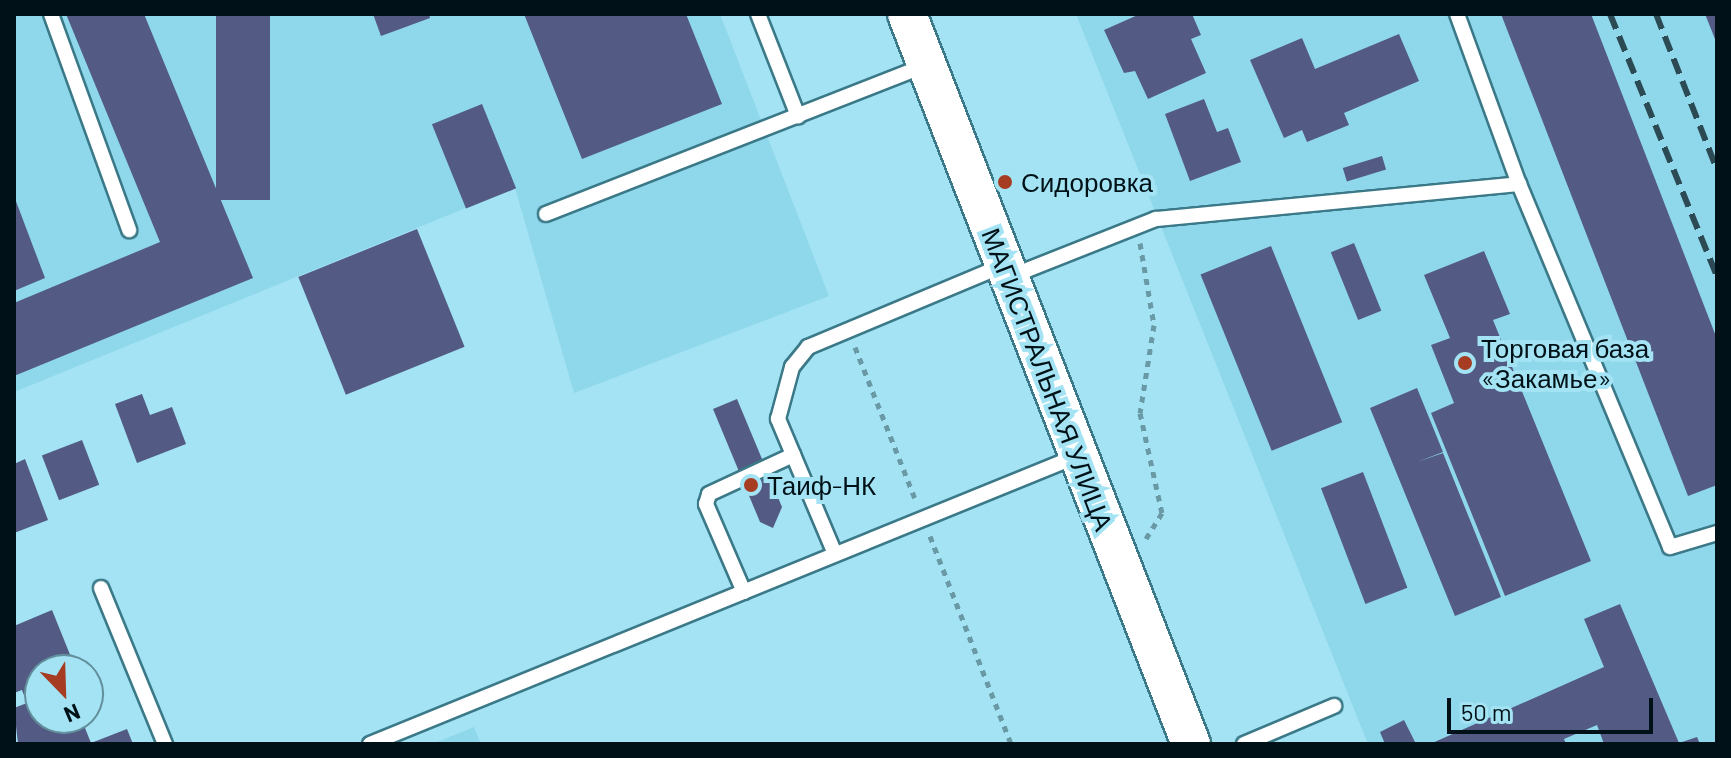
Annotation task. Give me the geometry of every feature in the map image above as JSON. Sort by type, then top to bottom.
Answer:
[{"type":"main road","name":"МАГИСТРАЛЬНАЯ УЛИЦА","points":[[907,14],[1191,744]]},
{"type":"lane","points":[[51,14],[129,230]]},
{"type":"lane","points":[[758,14],[798,116]]},
{"type":"lane","points":[[1457,14],[1519,184],[1670,547],[1717,533]]},
{"type":"lane","points":[[546,214],[927,65]]},
{"type":"lane","points":[[835,554],[778,419],[778,406],[792,367],[808,347],[1156,219],[1519,184]]},
{"type":"lane","points":[[744,592],[706,504],[709,494],[793,455]]},
{"type":"lane","points":[[370,744],[1077,456]]},
{"type":"lane","points":[[101,588],[165,744]]},
{"type":"lane","points":[[1244,744],[1334,706]]},
{"type":"path","points":[[1138,227],[1154,325],[1140,413],[1162,513],[1140,549]]},
{"type":"shaded area","points":[[14,14],[720,14],[829,296],[574,393],[515,188],[14,392]]},
{"type":"shaded area","name":"Торговая база «Закамье»","points":[[1076,14],[1717,14],[1717,744],[1368,744]]},
{"type":"shaded area","points":[[474,727],[481,744],[432,744]]},
{"type":"building","points":[[66,14],[144,14],[253,278],[14,376],[14,303],[160,242]]},
{"type":"building","points":[[216,14],[270,14],[270,200],[216,200]]},
{"type":"building","points":[[373,14],[429,14],[430,18],[381,36]]},
{"type":"building","points":[[524,14],[686,14],[722,104],[582,159]]},
{"type":"building","points":[[1140,14],[1192,14],[1201,35],[1191,39],[1206,73],[1148,99],[1135,71],[1124,73],[1104,30]]},
{"type":"building","points":[[1501,14],[1591,14],[1717,339],[1717,485],[1688,496]]},
{"type":"building","points":[[1705,14],[1717,14],[1717,44]]},
{"type":"building","points":[[1399,34],[1419,81],[1344,113],[1349,125],[1307,142],[1302,130],[1284,138],[1250,60],[1302,38],[1315,69]]},
{"type":"building","points":[[1204,99],[1217,132],[1228,128],[1241,162],[1190,181],[1165,114]]},
{"type":"building","points":[[482,104],[516,188],[466,209],[432,124]]},
{"type":"building","points":[[1382,156],[1386,169],[1347,181],[1343,168]]},
{"type":"building","points":[[14,196],[45,278],[14,291]]},
{"type":"building","points":[[417,229],[465,347],[346,395],[298,277]]},
{"type":"building","points":[[1354,243],[1381,311],[1358,320],[1331,252]]},
{"type":"building","points":[[1271,246],[1342,422],[1272,451],[1201,274]]},
{"type":"building","points":[[1484,251],[1510,314],[1493,320],[1591,561],[1505,596],[1431,413],[1454,403],[1431,345],[1450,338],[1424,275]]},
{"type":"building","points":[[1417,388],[1443,452],[1417,462],[1443,453],[1501,597],[1455,616],[1370,408]]},
{"type":"building","points":[[142,394],[150,415],[172,407],[186,444],[137,463],[115,404]]},
{"type":"building","points":[[737,399],[782,507],[773,528],[760,522],[713,409]]},
{"type":"building","points":[[82,440],[99,485],[59,500],[42,455]]},
{"type":"building","points":[[25,459],[48,520],[14,533],[14,464]]},
{"type":"building","points":[[1363,472],[1407,588],[1365,604],[1321,488]]},
{"type":"building","points":[[1620,604],[1679,743],[1697,737],[1700,744],[1604,744],[1597,725],[1564,739],[1566,744],[1430,744],[1604,667],[1584,619]]},
{"type":"building","points":[[52,610],[70,654],[24,654],[24,695],[22,690],[14,693],[14,626]]},
{"type":"building","points":[[24,704],[24,734],[87,734],[91,743],[127,729],[133,744],[18,744],[14,708]]},
{"type":"building","points":[[1404,720],[1416,744],[1385,744],[1380,732]]},
{"type":"railway","points":[[1610,14],[1717,276]]},
{"type":"railway","points":[[1656,14],[1717,170]]},
{"type":"place","name":"Сидоровка","points":[[1005,182]]},
{"type":"place","name":"Торговая база «Закамье»","points":[[1465,363]]},
{"type":"place","name":"Таиф-НК","points":[[751,485]]}]
